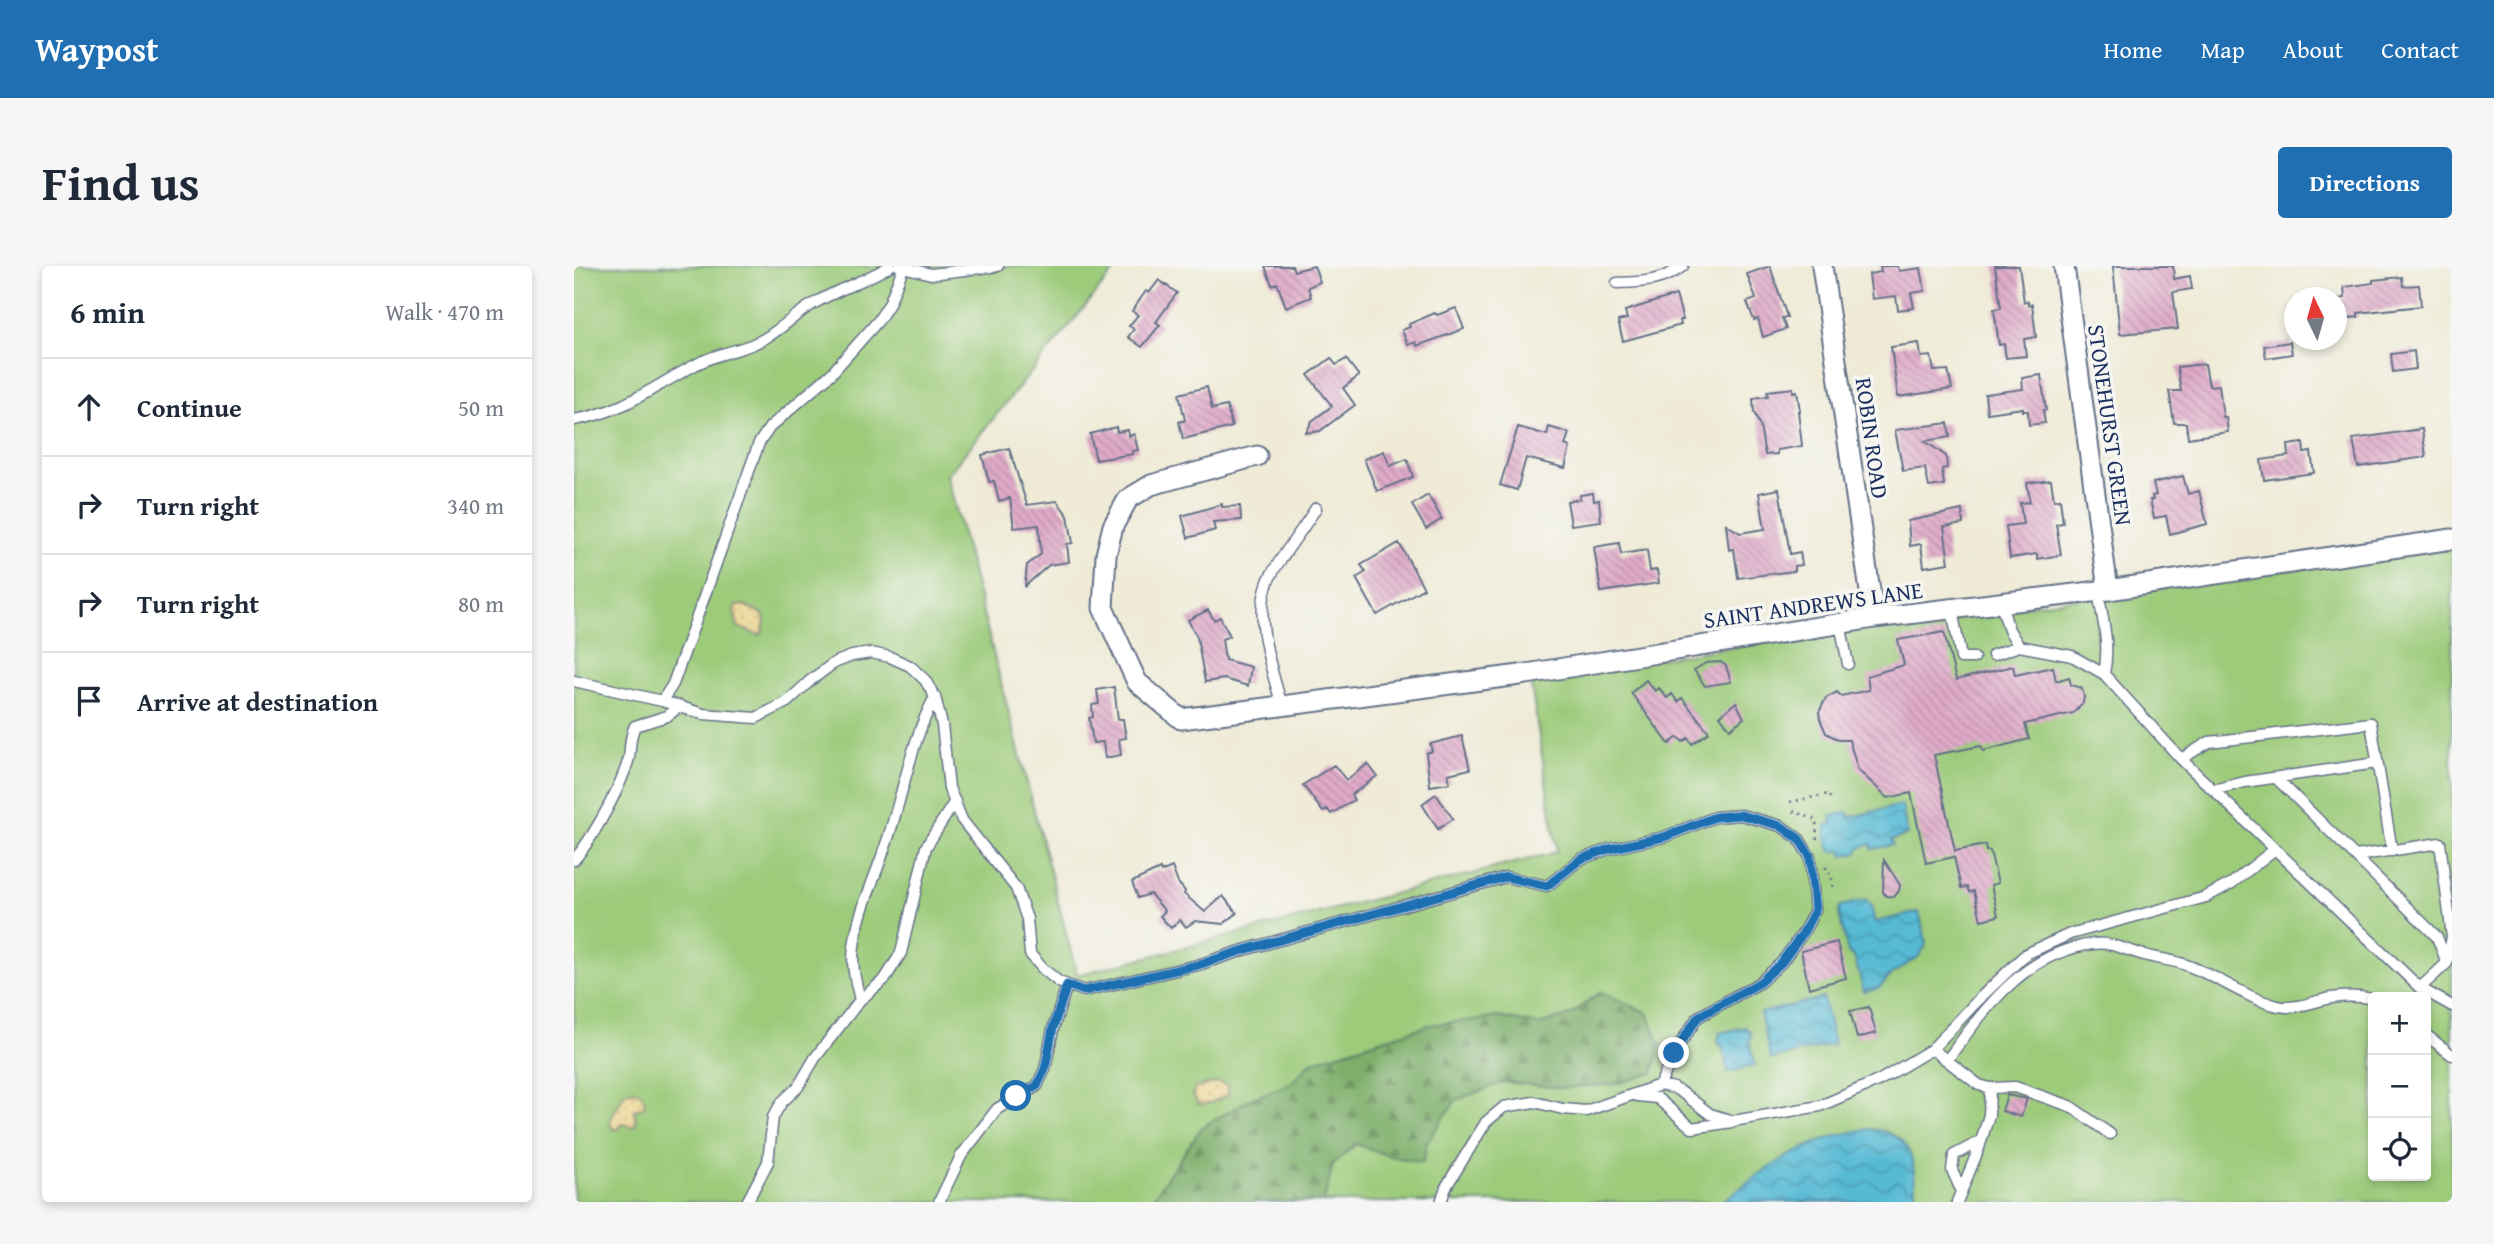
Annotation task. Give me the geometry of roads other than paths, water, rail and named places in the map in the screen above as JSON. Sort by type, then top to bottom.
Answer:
[{"type":"street","name":"ROBIN ROAD","points":[[1822,266],[1874,618]]},
{"type":"street","name":"STONEHURST GREEN","points":[[2064,266],[2103,591]]},
{"type":"street","name":"SAINT ANDREWS LANE","points":[[1257,456],[1152,485],[1128,499],[1113,526],[1106,555],[1103,608],[1137,682],[1181,719],[1520,675],[1874,618],[2103,591],[2452,539]]},
{"type":"lane","points":[[574,420],[598,416],[620,408],[694,365],[718,354],[750,345],[779,331],[802,310],[836,290],[890,266]]},
{"type":"lane","points":[[662,701],[673,684],[759,443],[770,427],[831,374],[878,321],[889,304],[901,267],[931,274],[999,266]]},
{"type":"lane","points":[[1617,283],[1653,281],[1683,266]]},
{"type":"lane","points":[[1282,706],[1265,650],[1262,625],[1268,581],[1316,508]]},
{"type":"lane","points":[[2103,591],[2108,656],[2104,674]]},
{"type":"lane","points":[[2001,604],[2009,631],[2019,646]]},
{"type":"lane","points":[[1952,609],[1961,658],[1974,658]]},
{"type":"lane","points":[[1840,623],[1848,664]]},
{"type":"lane","points":[[1993,654],[2019,646],[2072,656],[2104,674],[2181,759],[2420,988],[2452,1006]]},
{"type":"lane","points":[[574,681],[662,701],[703,714],[756,718],[787,702],[834,663],[852,656],[871,653],[890,657],[910,666],[925,680],[935,697],[942,725],[949,788],[962,820],[1016,888],[1027,919],[1030,954],[1042,969],[1059,982],[1084,991],[1186,968],[1506,877],[1547,886],[1581,859],[1609,849],[1664,837],[1715,817],[1741,815],[1781,826],[1799,839],[1810,856],[1815,910],[1803,933],[1781,963],[1759,983],[1698,1017],[1674,1053],[1660,1085]]},
{"type":"lane","points":[[860,1000],[854,974],[853,951],[864,901],[885,850],[923,725],[935,697]]},
{"type":"lane","points":[[574,860],[590,841],[624,771],[629,756],[630,737],[635,726],[667,716],[680,706]]},
{"type":"lane","points":[[2181,759],[2209,742],[2371,723],[2392,851]]},
{"type":"lane","points":[[2213,790],[2245,782],[2377,763]]},
{"type":"lane","points":[[2276,778],[2437,937],[2447,963]]},
{"type":"lane","points":[[747,1202],[768,1162],[773,1117],[782,1102],[798,1087],[815,1058],[860,1000],[886,979],[901,953],[926,846],[955,801]]},
{"type":"lane","points":[[2356,856],[2440,843],[2452,937],[2447,963],[2420,988]]},
{"type":"lane","points":[[1625,1097],[1657,1098],[1692,1128],[1820,1107],[1880,1080],[1932,1049],[2026,954],[2070,934],[2206,897],[2232,883],[2275,849]]},
{"type":"lane","points":[[1947,1060],[2004,988],[2052,956],[2095,943],[2118,946],[2143,955],[2185,964],[2255,999],[2282,1007],[2332,998],[2368,999]]},
{"type":"lane","points":[[939,1202],[961,1156],[990,1117],[997,1109],[1037,1086],[1045,1069],[1053,1028],[1067,985]]},
{"type":"lane","points":[[2431,1039],[2452,1055]]},
{"type":"lane","points":[[1932,1049],[1979,1085],[1990,1088],[2015,1087],[2070,1106],[2110,1134]]},
{"type":"lane","points":[[1441,1202],[1447,1187],[1486,1122],[1504,1107],[1534,1102],[1586,1111],[1660,1085],[1674,1088],[1710,1114],[1733,1121]]},
{"type":"lane","points":[[1957,1202],[1989,1115],[1990,1088]]},
{"type":"lane","points":[[1961,1190],[1952,1170],[1954,1155],[1981,1141]]},
{"type":"water","points":[[1902,805],[1907,835],[1891,840],[1893,845],[1872,849],[1872,844],[1859,848],[1857,853],[1843,856],[1842,850],[1832,852],[1830,849],[1826,839],[1826,825],[1832,824],[1831,816],[1848,812],[1850,817]]},
{"type":"water","points":[[1866,900],[1871,906],[1875,922],[1919,912],[1926,940],[1918,957],[1892,974],[1879,988],[1864,992],[1854,956],[1848,953],[1839,913],[1840,906]]},
{"type":"water","points":[[1823,998],[1834,1044],[1771,1059],[1760,1013]]},
{"type":"water","points":[[1746,1027],[1747,1031],[1750,1030],[1749,1039],[1755,1066],[1728,1072],[1722,1045],[1719,1045],[1719,1033]]},
{"type":"water","points":[[1870,1129],[1885,1132],[1904,1144],[1913,1163],[1915,1202],[1722,1202],[1791,1155],[1829,1138]]}]
